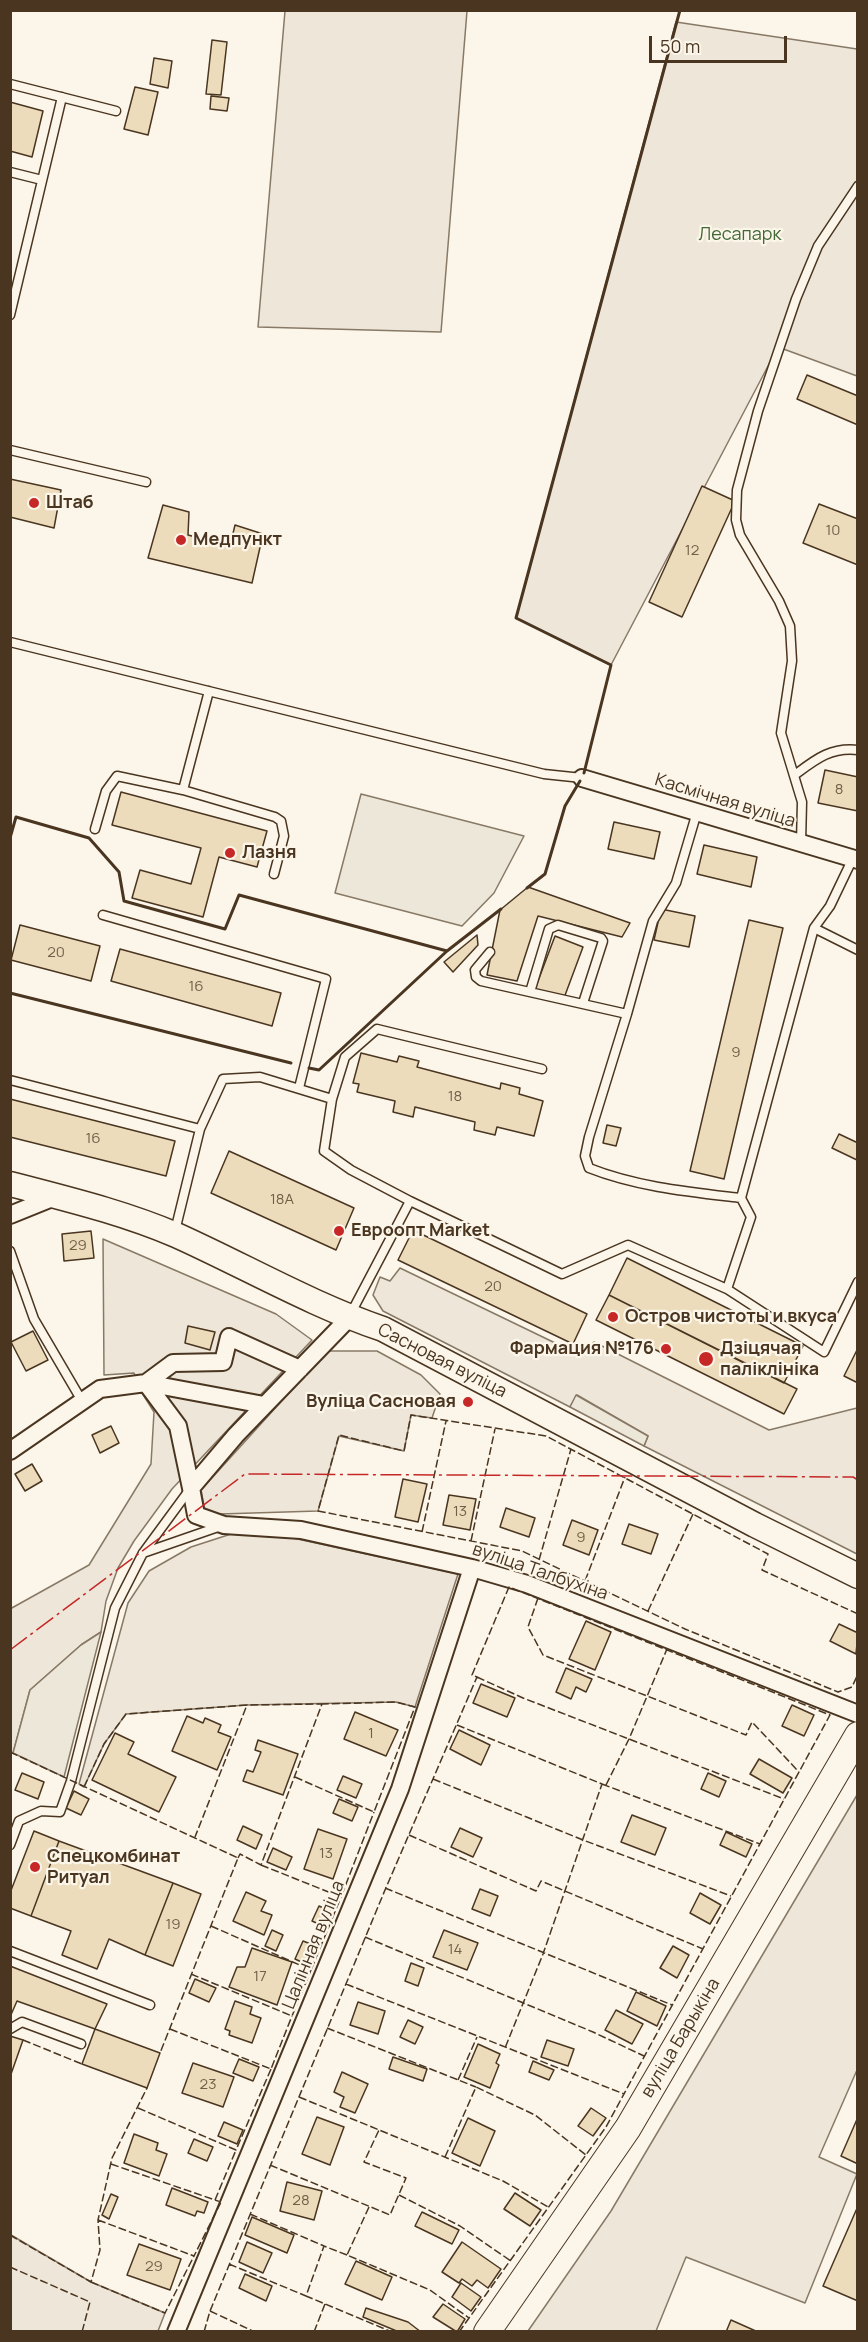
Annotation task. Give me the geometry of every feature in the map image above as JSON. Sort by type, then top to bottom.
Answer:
[{"type":"main road","name":"Сасновая вуліца","points":[[10,1184],[108,1209],[174,1235],[349,1318],[383,1329],[755,1525],[858,1576]]},
{"type":"main road","name":"вуліца Барыкіна","points":[[487,2331],[627,2128],[858,1735]]},
{"type":"street","name":"Касмічная вуліца","points":[[582,777],[855,859]]},
{"type":"street","points":[[10,1215],[57,1196]]},
{"type":"street","points":[[191,1488],[264,1405],[349,1318]]},
{"type":"street","points":[[146,1383],[173,1363],[223,1362],[229,1337],[300,1369]]},
{"type":"street","points":[[146,1383],[178,1426],[191,1488]]},
{"type":"street","points":[[10,1451],[100,1389],[146,1383],[264,1405]]},
{"type":"street","name":"вуліца Талбухіна","points":[[191,1488],[196,1515],[224,1525],[301,1530],[472,1568],[527,1584],[858,1714]]},
{"type":"street","name":"Цалінная вуліца","points":[[176,2331],[400,1789],[472,1568]]},
{"type":"lane","points":[[10,84],[116,111]]},
{"type":"lane","points":[[10,315],[62,97]]},
{"type":"lane","points":[[10,172],[42,180]]},
{"type":"lane","points":[[801,844],[802,802],[796,774],[781,733],[792,661],[790,626],[779,601],[740,535],[736,520],[737,490],[758,411],[796,299],[818,246],[832,221],[858,186]]},
{"type":"lane","points":[[10,450],[146,482]]},
{"type":"lane","points":[[10,642],[544,774],[582,777]]},
{"type":"lane","points":[[183,789],[209,691]]},
{"type":"lane","points":[[796,774],[820,755],[831,751],[858,750]]},
{"type":"lane","points":[[95,829],[106,791],[117,776],[183,789],[275,816],[281,820],[284,836],[274,874]]},
{"type":"lane","points":[[697,812],[676,883],[653,921],[585,1156],[589,1168],[605,1174],[673,1190],[741,1198]]},
{"type":"lane","points":[[728,1289],[751,1217],[741,1198],[814,928],[830,906],[855,859]]},
{"type":"lane","points":[[103,915],[326,979],[299,1088]]},
{"type":"lane","points":[[530,992],[549,929],[558,925],[601,938],[603,941],[583,1004]]},
{"type":"lane","points":[[814,928],[858,950]]},
{"type":"lane","points":[[490,951],[479,961],[475,970],[476,977],[481,981],[627,1014]]},
{"type":"lane","points":[[543,1069],[377,1029],[345,1057],[332,1099],[324,1151],[351,1170],[410,1202],[562,1274],[628,1245],[728,1289],[824,1352],[858,1282]]},
{"type":"lane","points":[[174,1235],[180,1203],[200,1130],[223,1079],[260,1077],[332,1099]]},
{"type":"lane","points":[[10,1080],[200,1130]]},
{"type":"lane","points":[[349,1318],[410,1202]]},
{"type":"lane","points":[[10,1251],[34,1319],[82,1401]]},
{"type":"lane","points":[[10,1845],[19,1821],[41,1811],[60,1812],[71,1781],[115,1608],[142,1554],[191,1488]]},
{"type":"lane","points":[[142,1554],[224,1525]]},
{"type":"lane","points":[[10,1951],[150,2005]]},
{"type":"lane","points":[[10,2029],[22,2022],[81,2044]]},
{"type":"green space","points":[[285,11],[467,11],[441,332],[258,327]]},
{"type":"green space","name":"Лесапарк","points":[[676,22],[857,49],[857,376],[778,347],[611,665],[516,618]]},
{"type":"green space","points":[[103,1239],[276,1314],[312,1340],[172,1489],[134,1541],[118,1568],[106,1601],[101,1632],[81,1645],[30,1690],[13,1753],[10,1752],[10,1609],[89,1565],[151,1464],[154,1412],[142,1393],[134,1373],[104,1375]]},
{"type":"green space","points":[[400,1268],[580,1355],[594,1342],[769,1430],[857,1408],[857,1554],[644,1446],[648,1436],[577,1395],[570,1407],[383,1311],[373,1295],[380,1277],[390,1281]]},
{"type":"green space","points":[[327,1351],[377,1351],[421,1375],[440,1394],[432,1418],[411,1415],[404,1451],[339,1436],[318,1511],[220,1514],[205,1511],[201,1490]]},
{"type":"green space","points":[[231,1534],[293,1538],[458,1574],[415,1707],[396,1702],[247,1705],[126,1714],[104,1744],[84,1787],[79,1784],[128,1603],[149,1571],[191,1547]]},
{"type":"green space","points":[[857,1795],[857,2070],[819,2157],[857,2174],[805,2303],[686,2257],[656,2331],[528,2331],[611,2211]]},
{"type":"green space","points":[[11,2235],[91,2282],[165,2313],[158,2331],[11,2331]]},
{"type":"shaded area","points":[[361,794],[524,836],[494,893],[462,926],[335,893]]},
{"type":"shaded area","points":[[576,1395],[648,1436],[644,1446],[570,1407]]},
{"type":"shaded area","points":[[101,1632],[64,1777],[13,1753],[30,1690],[81,1645]]},
{"type":"building","points":[[212,40],[227,42],[221,95],[206,94]]},
{"type":"building","points":[[154,58],[172,61],[168,88],[150,84]]},
{"type":"building","points":[[135,87],[158,92],[148,135],[124,129]]},
{"type":"building","points":[[211,96],[229,98],[227,111],[210,109]]},
{"type":"building","points":[[10,102],[43,111],[32,157],[10,151]]},
{"type":"building","points":[[807,375],[858,396],[858,425],[797,399]]},
{"type":"building","name":"Штаб","points":[[10,479],[61,490],[54,528],[10,517]]},
{"type":"building","points":[[702,486],[735,501],[682,617],[649,602]]},
{"type":"building","points":[[819,504],[858,519],[858,565],[803,543]]},
{"type":"building","name":"Медпункт","points":[[163,505],[189,512],[188,535],[230,546],[235,525],[263,534],[252,583],[148,558]]},
{"type":"building","points":[[825,770],[858,777],[858,811],[818,803]]},
{"type":"building","name":"Лазня","points":[[121,792],[267,831],[257,867],[219,857],[203,917],[132,898],[140,870],[191,884],[201,848],[112,825]]},
{"type":"building","points":[[614,822],[660,832],[654,859],[608,849]]},
{"type":"building","points":[[704,845],[757,857],[751,887],[697,874]]},
{"type":"building","points":[[528,887],[630,923],[622,937],[538,916],[517,981],[487,975],[500,910]]},
{"type":"building","points":[[661,909],[695,916],[689,947],[654,940]]},
{"type":"building","points":[[749,920],[783,928],[724,1179],[690,1171]]},
{"type":"building","points":[[20,925],[100,946],[91,981],[11,960]]},
{"type":"building","points":[[477,935],[478,945],[453,972],[444,962]]},
{"type":"building","points":[[555,936],[583,947],[564,998],[535,989]]},
{"type":"building","points":[[120,949],[281,993],[272,1026],[111,981]]},
{"type":"building","points":[[361,1053],[397,1062],[399,1056],[419,1061],[417,1067],[500,1089],[501,1083],[520,1088],[519,1094],[543,1101],[534,1136],[497,1127],[495,1135],[474,1130],[475,1122],[415,1107],[413,1117],[393,1112],[395,1101],[357,1092],[359,1084],[353,1083]]},
{"type":"building","points":[[10,1099],[175,1141],[166,1176],[10,1137]]},
{"type":"building","points":[[607,1125],[621,1128],[616,1146],[603,1143]]},
{"type":"building","points":[[839,1134],[858,1143],[857,1160],[832,1148]]},
{"type":"building","points":[[229,1151],[354,1208],[336,1250],[211,1193]]},
{"type":"building","points":[[413,1230],[587,1314],[573,1344],[398,1260]]},
{"type":"building","points":[[91,1231],[94,1258],[64,1261],[62,1234]]},
{"type":"building","points":[[627,1258],[803,1346],[784,1383],[609,1295]]},
{"type":"building","name":"Дзіцячая паліклініка","points":[[609,1295],[797,1389],[784,1414],[596,1320]]},
{"type":"building","points":[[188,1326],[215,1332],[210,1350],[185,1343]]},
{"type":"building","points":[[33,1331],[48,1360],[26,1371],[11,1342]]},
{"type":"building","points":[[858,1348],[858,1383],[844,1376]]},
{"type":"building","points":[[111,1426],[119,1443],[100,1453],[92,1435]]},
{"type":"building","points":[[32,1464],[42,1481],[25,1491],[15,1474]]},
{"type":"building","points":[[403,1479],[427,1484],[418,1522],[395,1517]]},
{"type":"building","points":[[449,1495],[476,1499],[470,1530],[443,1525]]},
{"type":"building","points":[[506,1508],[535,1518],[529,1537],[500,1527]]},
{"type":"building","points":[[572,1520],[598,1530],[589,1555],[563,1545]]},
{"type":"building","points":[[629,1524],[658,1534],[651,1554],[622,1544]]},
{"type":"building","points":[[586,1621],[611,1632],[595,1670],[569,1659]]},
{"type":"building","points":[[839,1624],[858,1633],[856,1654],[830,1641]]},
{"type":"building","points":[[566,1668],[592,1679],[586,1692],[576,1687],[571,1699],[556,1692]]},
{"type":"building","points":[[481,1684],[515,1698],[507,1717],[473,1703]]},
{"type":"building","points":[[792,1705],[814,1715],[804,1736],[782,1726]]},
{"type":"building","points":[[355,1712],[398,1730],[386,1756],[344,1739]]},
{"type":"building","points":[[187,1716],[203,1723],[205,1718],[221,1725],[218,1732],[231,1737],[217,1770],[172,1751]]},
{"type":"building","points":[[459,1730],[490,1745],[481,1765],[450,1749]]},
{"type":"building","points":[[115,1733],[134,1742],[128,1754],[176,1777],[159,1812],[92,1780]]},
{"type":"building","points":[[258,1740],[298,1754],[283,1795],[243,1781],[247,1770],[253,1772],[261,1752],[255,1750]]},
{"type":"building","points":[[759,1759],[792,1778],[783,1793],[750,1774]]},
{"type":"building","points":[[22,1773],[44,1782],[38,1799],[15,1790]]},
{"type":"building","points":[[708,1773],[726,1781],[719,1797],[701,1789]]},
{"type":"building","points":[[343,1776],[362,1784],[356,1798],[337,1790]]},
{"type":"building","points":[[74,1791],[89,1799],[81,1815],[66,1808]]},
{"type":"building","points":[[339,1799],[358,1807],[352,1821],[333,1813]]},
{"type":"building","points":[[632,1815],[666,1828],[655,1855],[621,1842]]},
{"type":"building","points":[[243,1826],[262,1835],[256,1849],[237,1840]]},
{"type":"building","points":[[460,1828],[482,1838],[473,1857],[451,1847]]},
{"type":"building","points":[[318,1829],[347,1839],[333,1879],[304,1869]]},
{"type":"building","name":"Спецкомбинат Ритуал","points":[[34,1831],[59,1841],[31,1916],[10,1908],[10,1893]]},
{"type":"building","points":[[726,1832],[752,1844],[746,1857],[720,1845]]},
{"type":"building","points":[[59,1841],[173,1883],[145,1955],[109,1939],[97,1969],[62,1955],[71,1931],[31,1916]]},
{"type":"building","points":[[273,1848],[292,1857],[286,1870],[267,1862]]},
{"type":"building","points":[[173,1883],[201,1894],[173,1966],[145,1955]]},
{"type":"building","points":[[480,1889],[498,1896],[490,1916],[472,1909]]},
{"type":"building","points":[[246,1892],[266,1901],[261,1911],[272,1915],[264,1935],[233,1921]]},
{"type":"building","points":[[700,1893],[721,1905],[710,1924],[690,1913]]},
{"type":"building","points":[[319,1906],[330,1911],[323,1926],[312,1921]]},
{"type":"building","points":[[272,1930],[283,1935],[276,1951],[265,1946]]},
{"type":"building","points":[[444,1930],[478,1943],[467,1970],[433,1957]]},
{"type":"building","points":[[303,1941],[316,1946],[308,1965],[295,1959]]},
{"type":"building","points":[[673,1946],[689,1955],[677,1978],[660,1968]]},
{"type":"building","points":[[252,1948],[292,1962],[277,2005],[229,1987],[237,1967],[245,1967]]},
{"type":"building","points":[[411,1963],[424,1968],[418,1986],[405,1981]]},
{"type":"building","points":[[10,1966],[107,2004],[95,2029],[17,2001],[10,2017]]},
{"type":"building","points":[[195,1979],[216,1988],[209,2002],[189,1993]]},
{"type":"building","points":[[636,1992],[666,2006],[657,2026],[627,2011]]},
{"type":"building","points":[[235,2001],[252,2007],[250,2014],[261,2018],[252,2043],[229,2035],[230,2031],[225,2029]]},
{"type":"building","points":[[358,2002],[385,2011],[378,2034],[350,2025]]},
{"type":"building","points":[[616,2010],[643,2024],[632,2044],[605,2030]]},
{"type":"building","points":[[408,2020],[423,2027],[415,2044],[400,2037]]},
{"type":"building","points":[[95,2029],[160,2053],[147,2088],[82,2064]]},
{"type":"building","points":[[10,2036],[23,2040],[10,2077]]},
{"type":"building","points":[[547,2040],[574,2049],[568,2066],[541,2057]]},
{"type":"building","points":[[478,2044],[500,2054],[496,2063],[499,2065],[490,2088],[464,2077]]},
{"type":"building","points":[[393,2057],[427,2069],[423,2081],[389,2069]]},
{"type":"building","points":[[239,2059],[259,2067],[253,2081],[233,2073]]},
{"type":"building","points":[[533,2061],[554,2070],[549,2080],[529,2072]]},
{"type":"building","points":[[193,2063],[234,2077],[223,2107],[182,2093]]},
{"type":"building","points":[[342,2072],[368,2084],[355,2113],[340,2107],[344,2097],[334,2092]]},
{"type":"building","points":[[591,2108],[606,2118],[593,2136],[578,2126]]},
{"type":"building","points":[[317,2117],[344,2127],[330,2165],[302,2154]]},
{"type":"building","points":[[858,2117],[858,2164],[841,2156]]},
{"type":"building","points":[[468,2118],[495,2131],[480,2166],[452,2153]]},
{"type":"building","points":[[224,2122],[243,2130],[237,2144],[218,2136]]},
{"type":"building","points":[[134,2134],[158,2143],[156,2150],[167,2154],[159,2176],[124,2163]]},
{"type":"building","points":[[194,2139],[213,2147],[207,2161],[188,2153]]},
{"type":"building","points":[[287,2182],[322,2191],[314,2220],[280,2211]]},
{"type":"building","points":[[172,2188],[208,2202],[204,2213],[197,2211],[195,2216],[166,2205]]},
{"type":"building","points":[[515,2193],[541,2210],[530,2226],[504,2209]]},
{"type":"building","points":[[111,2194],[118,2197],[109,2219],[102,2215]]},
{"type":"building","points":[[858,2206],[858,2301],[823,2286]]},
{"type":"building","points":[[422,2212],[459,2230],[452,2244],[415,2226]]},
{"type":"building","points":[[252,2217],[294,2235],[287,2253],[245,2235]]},
{"type":"building","points":[[247,2242],[272,2253],[263,2273],[239,2262]]},
{"type":"building","points":[[462,2242],[501,2269],[488,2288],[477,2280],[472,2286],[462,2279],[459,2283],[442,2272]]},
{"type":"building","points":[[139,2244],[181,2259],[170,2290],[127,2275]]},
{"type":"building","points":[[356,2261],[392,2277],[382,2300],[345,2284]]},
{"type":"building","points":[[245,2274],[272,2286],[266,2301],[239,2288]]},
{"type":"building","points":[[461,2283],[481,2297],[471,2311],[452,2297]]},
{"type":"building","points":[[443,2304],[465,2319],[457,2332],[433,2317]]},
{"type":"building","points":[[366,2308],[408,2322],[421,2332],[399,2332],[363,2317]]},
{"type":"building","points":[[731,2320],[758,2332],[726,2332]]},
{"type":"fence","points":[[858,1614],[762,1570],[768,1554],[546,1436],[411,1415],[404,1451],[339,1435],[318,1511],[522,1551],[685,1629],[838,1692],[852,1687],[858,1674]]},
{"type":"fence","points":[[422,1532],[446,1421]]},
{"type":"fence","points":[[471,1541],[495,1429]]},
{"type":"fence","points":[[539,1560],[571,1449]]},
{"type":"fence","points":[[585,1581],[625,1477]]},
{"type":"fence","points":[[648,1611],[693,1514]]},
{"type":"fence","points":[[204,2332],[210,2311],[385,1890],[477,1677],[472,1675],[509,1587],[830,1715],[606,2127],[459,2332]]},
{"type":"fence","points":[[538,1598],[528,1627],[543,1655],[746,1735],[752,1722],[799,1772]]},
{"type":"fence","points":[[606,1785],[629,1739],[667,1649]]},
{"type":"fence","points":[[477,1677],[523,1698],[784,1799]]},
{"type":"fence","points":[[295,1777],[374,1812],[415,1707],[396,1702],[322,1704]]},
{"type":"fence","points":[[238,1858],[240,1854],[261,1865],[322,1704],[247,1705]]},
{"type":"fence","points":[[84,1787],[104,1744],[126,1714],[247,1705],[195,1837]]},
{"type":"fence","points":[[457,1725],[602,1784],[543,1954],[505,2048]]},
{"type":"fence","points":[[10,1752],[238,1858],[160,2053]]},
{"type":"fence","points":[[433,1779],[583,1840],[731,1896]]},
{"type":"fence","points":[[602,1784],[760,1844]]},
{"type":"fence","points":[[261,1865],[341,1897],[374,1812]]},
{"type":"fence","points":[[409,1835],[536,1891],[541,1881],[703,1949]]},
{"type":"fence","points":[[385,1888],[672,2005]]},
{"type":"fence","points":[[211,1926],[311,1970],[341,1897]]},
{"type":"fence","points":[[365,1937],[593,2032],[644,2056]]},
{"type":"fence","points":[[191,1974],[292,2016],[311,1970]]},
{"type":"fence","points":[[346,1984],[624,2094]]},
{"type":"fence","points":[[170,2029],[271,2069],[292,2016]]},
{"type":"fence","points":[[327,2028],[476,2087]]},
{"type":"fence","points":[[458,2080],[477,2037]]},
{"type":"fence","points":[[23,2040],[82,2064]]},
{"type":"fence","points":[[138,2108],[236,2150],[271,2069]]},
{"type":"fence","points":[[445,2157],[476,2087],[535,2115],[586,2155]]},
{"type":"fence","points":[[10,2235],[91,2282],[100,2250],[98,2220],[112,2158],[147,2088]]},
{"type":"fence","points":[[299,2097],[503,2181],[548,2207]]},
{"type":"fence","points":[[270,2165],[390,2215],[406,2178],[364,2162],[379,2130]]},
{"type":"fence","points":[[111,2164],[215,2200],[236,2150]]},
{"type":"fence","points":[[399,2195],[460,2226],[511,2261]]},
{"type":"fence","points":[[98,2220],[194,2256],[221,2202],[215,2200]]},
{"type":"fence","points":[[369,2207],[347,2255],[430,2290],[469,2318]]},
{"type":"fence","points":[[250,2214],[324,2246]]},
{"type":"fence","points":[[347,2255],[324,2246],[306,2296],[392,2332]]},
{"type":"fence","points":[[91,2282],[165,2313],[194,2256]]},
{"type":"fence","points":[[229,2264],[306,2296]]},
{"type":"fence","points":[[10,2267],[90,2302],[82,2332]]},
{"type":"fence","points":[[314,2332],[325,2304]]},
{"type":"fence","points":[[210,2311],[255,2332]]},
{"type":"wall","points":[[584,773],[611,665],[516,618],[680,10]]},
{"type":"wall","points":[[527,888],[545,874],[565,806],[580,781]]},
{"type":"wall","points":[[10,838],[16,817],[89,838],[119,872],[124,901],[225,929],[239,895],[447,951],[501,909]]},
{"type":"wall","points":[[309,1068],[319,1070],[447,951]]},
{"type":"wall","points":[[10,993],[291,1063]]},
{"type":"power","points":[[10,1650],[245,1474],[853,1477],[858,1480]]},
{"type":"place","name":"Штаб","points":[[34,503]]},
{"type":"place","name":"Медпункт","points":[[181,540]]},
{"type":"place","name":"Лазня","points":[[230,853]]},
{"type":"place","name":"Евроопт Market","points":[[339,1231]]},
{"type":"place","name":"Остров чистоты и вкуса","points":[[613,1317]]},
{"type":"place","name":"Фармация №176","points":[[666,1349]]},
{"type":"place","name":"Дзіцячая паліклініка","points":[[706,1359]]},
{"type":"place","name":"Вуліца Сасновая","points":[[468,1402]]},
{"type":"place","name":"Спецкомбинат Ритуал","points":[[35,1867]]}]
